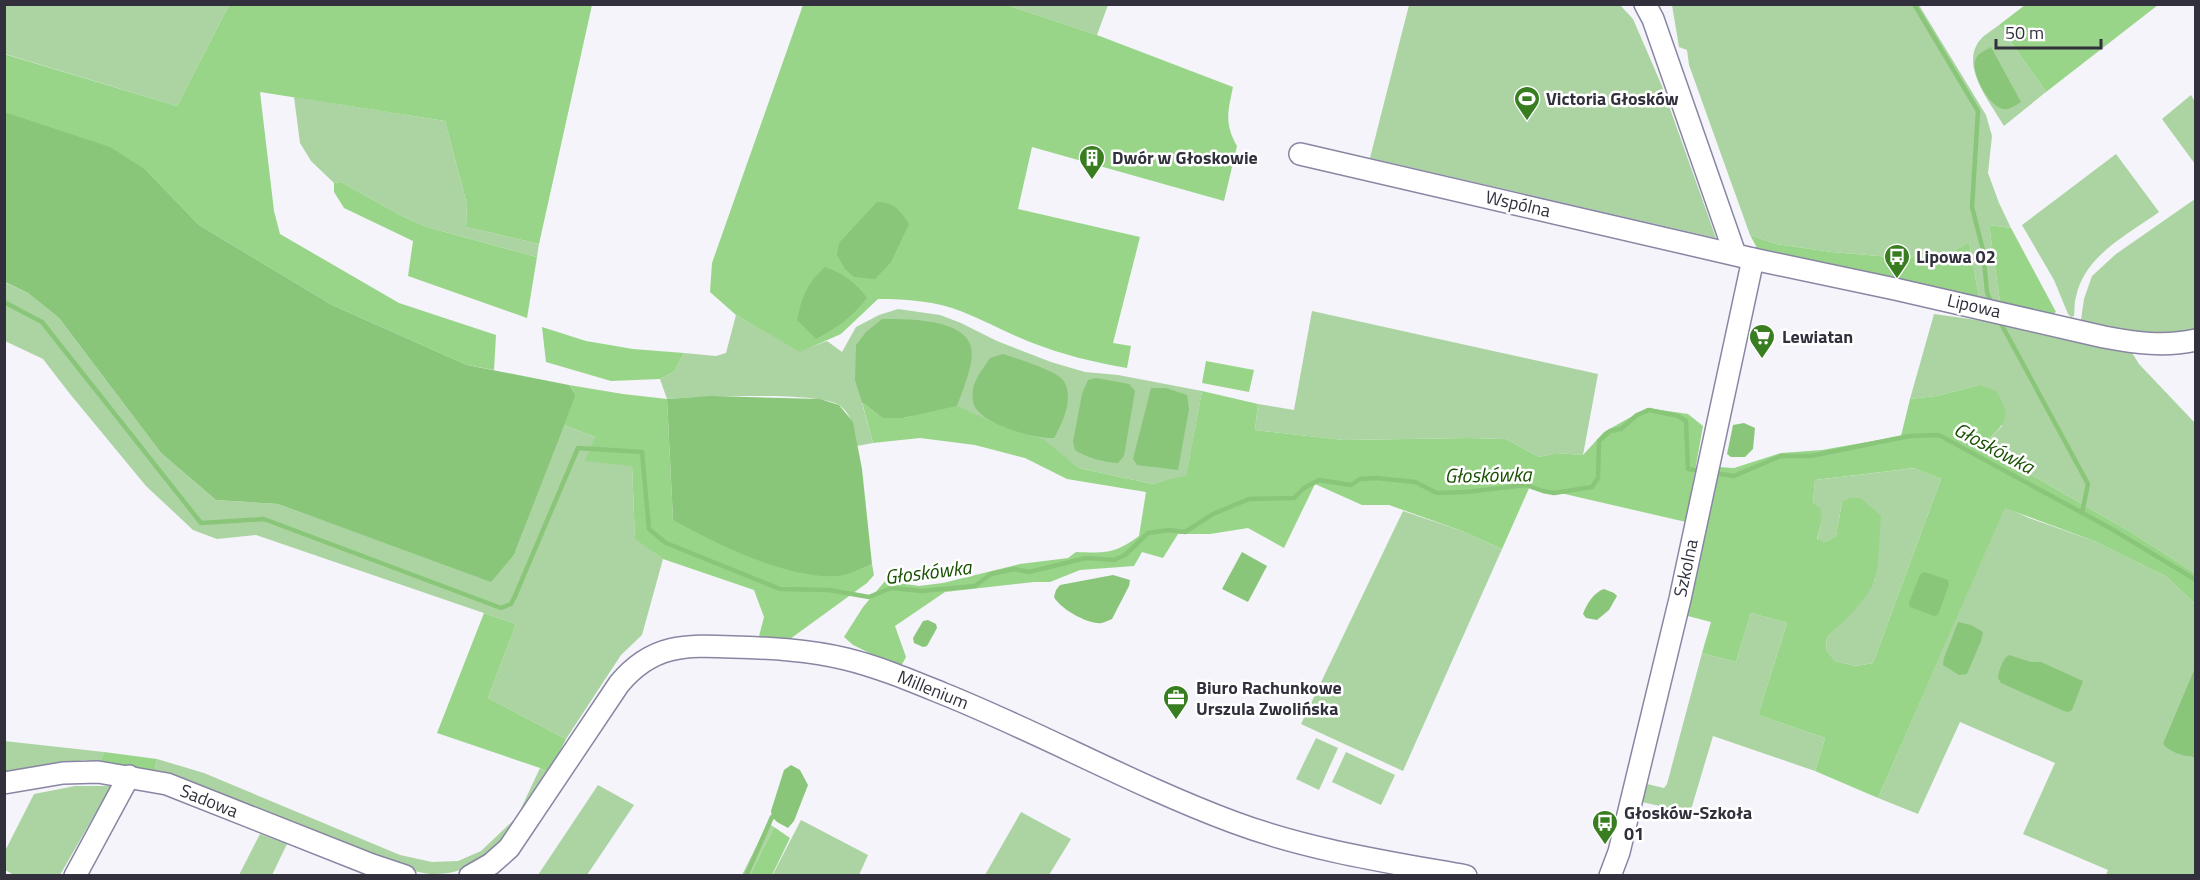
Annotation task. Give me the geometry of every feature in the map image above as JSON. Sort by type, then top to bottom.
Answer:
[{"type":"street","points":[[1645,4],[1653,19],[1744,257]]},
{"type":"street","name":"Wspólna","points":[[1300,154],[1744,257]]},
{"type":"street","name":"Lipowa","points":[[1744,257],[2139,344],[2169,344],[2196,340]]},
{"type":"street","name":"Szkolna","points":[[1610,876],[1619,852],[1660,685],[1704,486],[1744,257]]},
{"type":"street","name":"Millenium","points":[[477,874],[499,858],[516,839],[619,684],[632,670],[647,658],[663,651],[678,647],[705,646],[806,652],[863,664],[968,704],[1186,803],[1266,834],[1325,849],[1440,873],[1466,876]]},
{"type":"street","name":"Sadowa","points":[[4,783],[85,772],[129,776],[179,788],[363,862],[405,876]]},
{"type":"street","points":[[75,876],[129,776]]},
{"type":"shaded area","points":[[5,5],[229,5],[177,106],[5,54]]},
{"type":"shaded area","points":[[229,5],[592,5],[539,244],[466,227],[467,205],[445,121],[260,92],[274,211],[280,234],[399,303],[496,335],[494,370],[467,365],[332,305],[199,225],[146,170],[5,115],[4,54],[177,106]]},
{"type":"shaded area","points":[[803,5],[1007,5],[1097,35],[1233,87],[1228,117],[1230,130],[1237,146],[1224,201],[1032,147],[1018,209],[1140,237],[1113,343],[1131,346],[1127,368],[1078,358],[1042,347],[953,308],[900,299],[878,299],[841,334],[800,352],[736,315],[710,292],[712,263]]},
{"type":"shaded area","points":[[1007,5],[1108,5],[1097,35]]},
{"type":"shaded area","name":"Victoria Głosków","points":[[1409,5],[1620,5],[1633,19],[1662,86],[1716,238],[1370,158]]},
{"type":"shaded area","points":[[1672,5],[1919,5],[1986,115],[1992,136],[1988,173],[2011,228],[1989,225],[2000,302],[1979,297],[1969,242],[1948,254],[1903,258],[1832,252],[1776,244],[1750,235],[1689,65],[1687,50],[1679,47]]},
{"type":"shaded area","points":[[2025,5],[2158,5],[2046,92],[1999,25]]},
{"type":"shaded area","points":[[1999,25],[2046,92],[2004,126],[1979,84],[1973,61],[1974,50],[1980,40]]},
{"type":"shaded area","points":[[1991,47],[2021,102],[2008,109],[1998,107],[1992,102],[1982,88],[1975,71],[1976,58]]},
{"type":"shaded area","points":[[2191,95],[2195,102],[2195,164],[2162,119]]},
{"type":"shaded area","points":[[294,97],[445,121],[467,205],[466,227],[539,244],[537,257],[427,227],[402,216],[341,182],[334,183],[311,161],[300,143]]},
{"type":"shaded area","points":[[4,112],[110,147],[146,170],[199,225],[332,305],[467,365],[569,385],[576,395],[514,555],[491,582],[278,504],[216,500],[161,453],[59,318],[28,293],[5,282]]},
{"type":"shaded area","points":[[2116,154],[2159,212],[2097,258],[2081,283],[2075,299],[2074,316],[2071,317],[2054,280],[2022,225]]},
{"type":"shaded area","points":[[341,182],[402,216],[427,227],[537,257],[527,318],[408,276],[413,241],[344,208],[334,192],[334,183]]},
{"type":"shaded area","points":[[2195,199],[2195,331],[2166,333],[2138,331],[2081,320],[2084,299],[2092,276],[2116,254]]},
{"type":"shaded area","points":[[877,202],[888,203],[896,208],[909,224],[891,262],[875,279],[854,277],[845,269],[837,255],[839,243]]},
{"type":"shaded area","points":[[1989,225],[2011,228],[2056,312],[2053,314],[2000,302]]},
{"type":"shaded area","points":[[1750,235],[1776,244],[1832,252],[1903,258],[1948,254],[1969,242],[1979,297],[1757,248]]},
{"type":"shaded area","points":[[825,267],[849,279],[867,298],[844,321],[816,339],[797,320],[806,291]]},
{"type":"shaded area","points":[[4,282],[28,293],[59,318],[161,453],[216,500],[278,504],[491,581],[514,555],[564,425],[595,437],[632,466],[635,538],[663,559],[642,635],[621,655],[566,739],[488,698],[516,624],[256,535],[217,539],[193,530],[146,486],[43,359],[5,341]]},
{"type":"shaded area","points":[[898,309],[940,315],[997,341],[1051,362],[1085,372],[1118,375],[1202,391],[1186,477],[1153,484],[1079,468],[1066,458],[862,403],[873,443],[857,446],[850,418],[839,405],[827,401],[783,396],[667,399],[660,379],[674,372],[684,353],[716,356],[726,353],[736,315],[800,351],[827,341],[842,352],[856,327],[879,315]]},
{"type":"shaded area","points":[[1312,311],[1598,374],[1583,455],[1556,453],[1539,457],[1506,439],[1344,440],[1255,430],[1258,404],[1294,410]]},
{"type":"shaded area","points":[[1934,314],[1992,322],[2131,351],[2139,364],[2195,423],[2195,573],[2129,531],[1988,450],[1987,441],[2002,426],[1979,385],[1936,396],[1910,399]]},
{"type":"shaded area","points":[[882,319],[918,320],[946,325],[966,337],[972,354],[957,406],[903,418],[882,418],[862,402],[855,380],[856,345],[866,332]]},
{"type":"shaded area","points":[[542,327],[586,341],[633,349],[684,353],[674,372],[660,379],[611,381],[546,362]]},
{"type":"shaded area","points":[[1003,354],[1045,369],[1063,380],[1068,401],[1061,425],[1054,438],[1034,436],[1007,428],[994,423],[976,409],[972,395],[977,378],[990,358]]},
{"type":"shaded area","points":[[1206,361],[1254,370],[1249,392],[1202,383]]},
{"type":"shaded area","points":[[1096,378],[1129,384],[1135,391],[1124,456],[1118,463],[1095,459],[1075,450],[1073,442],[1082,394],[1088,380]]},
{"type":"shaded area","points":[[569,385],[667,399],[673,520],[856,571],[872,564],[874,575],[867,583],[790,639],[758,640],[764,617],[754,590],[663,559],[635,539],[632,466],[585,461],[595,437],[564,425],[576,395]]},
{"type":"shaded area","points":[[1979,385],[1996,391],[2004,407],[2005,418],[1987,441],[1988,450],[2129,531],[2195,573],[2195,604],[2167,577],[2094,541],[2005,508],[1878,798],[1815,771],[1825,738],[1758,715],[1787,623],[1751,613],[1736,662],[1702,653],[1711,622],[1684,615],[1708,521],[1718,467],[1734,468],[1781,453],[1822,450],[1901,436],[1910,399],[1936,396]],"holes":[[[1915,468],[1941,479],[1873,663],[1856,666],[1834,661],[1826,650],[1827,637],[1855,610],[1872,586],[1878,564],[1881,516],[1861,498],[1850,498],[1842,502],[1836,536],[1825,542],[1817,539],[1822,521],[1820,508],[1813,503],[1815,480]]]},
{"type":"shaded area","points":[[1151,388],[1166,388],[1187,395],[1189,409],[1178,470],[1137,465],[1133,459]]},
{"type":"shaded area","points":[[1202,391],[1258,404],[1255,430],[1344,440],[1506,439],[1539,457],[1556,453],[1583,455],[1604,432],[1647,408],[1688,414],[1703,426],[1686,522],[1530,486],[1502,549],[1462,531],[1389,505],[1362,505],[1315,484],[1284,548],[1248,528],[1210,534],[1178,534],[1163,558],[1142,552],[1134,566],[1080,570],[1050,582],[945,592],[895,626],[906,657],[900,668],[853,645],[844,637],[863,607],[885,581],[919,586],[943,583],[1020,564],[1068,558],[1076,552],[1103,552],[1123,546],[1139,536],[1146,492],[1067,479],[1025,458],[975,445],[920,438],[873,443],[862,402],[882,418],[903,418],[957,406],[1007,428],[1043,439],[1079,468],[1153,484],[1186,476]]},
{"type":"shaded area","points":[[712,396],[820,399],[839,405],[853,422],[862,469],[872,564],[837,576],[796,572],[752,558],[673,520],[667,399]]},
{"type":"shaded area","points":[[1744,423],[1755,428],[1753,449],[1745,457],[1731,457],[1727,454],[1733,425]]},
{"type":"shaded area","points":[[1916,468],[1941,479],[1873,663],[1856,666],[1833,661],[1826,650],[1827,637],[1853,610],[1875,579],[1842,502],[1836,536],[1825,542],[1817,540],[1822,521],[1813,503],[1815,480]]},
{"type":"shaded area","points":[[2005,507],[2094,541],[2167,577],[2195,604],[2195,667],[2163,743],[2190,757],[2195,757],[2195,875],[2106,875],[2108,870],[2023,834],[2055,763],[1960,722],[1918,814],[1878,798]]},
{"type":"shaded area","points":[[1403,511],[1462,531],[1502,549],[1403,771],[1301,724]]},
{"type":"shaded area","points":[[1242,552],[1267,566],[1248,602],[1222,589]]},
{"type":"shaded area","points":[[1925,572],[1948,580],[1949,584],[1938,615],[1934,616],[1910,607],[1909,602],[1921,573]]},
{"type":"shaded area","points":[[1113,575],[1130,580],[1129,586],[1112,619],[1105,622],[1096,623],[1075,615],[1057,602],[1054,597],[1060,585]]},
{"type":"shaded area","points":[[1604,589],[1617,596],[1609,610],[1597,620],[1586,618],[1583,614],[1588,603]]},
{"type":"shaded area","points":[[484,613],[516,624],[488,698],[566,739],[549,773],[437,733]]},
{"type":"shaded area","points":[[1751,613],[1787,623],[1758,715],[1825,738],[1815,771],[1713,736],[1690,813],[1642,802],[1647,784],[1664,788],[1667,784],[1702,653],[1736,662]]},
{"type":"shaded area","points":[[928,620],[936,624],[937,628],[927,646],[923,647],[914,643],[913,638],[923,621]]},
{"type":"shaded area","points":[[1958,622],[1971,625],[1983,632],[1967,674],[1959,675],[1943,665]]},
{"type":"shaded area","points":[[2009,655],[2031,662],[2041,662],[2083,681],[2072,710],[2064,711],[2001,683],[1998,678],[1999,672]]},
{"type":"shaded area","points":[[2195,667],[2195,757],[2182,755],[2163,743]]},
{"type":"shaded area","points":[[1316,738],[1338,748],[1319,790],[1296,779]]},
{"type":"shaded area","points":[[4,741],[104,752],[100,762],[84,760],[5,773]]},
{"type":"shaded area","points":[[104,752],[157,759],[154,773],[100,762]]},
{"type":"shaded area","points":[[1346,752],[1395,775],[1381,805],[1332,782]]},
{"type":"shaded area","points":[[157,759],[204,773],[400,855],[432,862],[458,861],[481,851],[517,817],[540,768],[549,773],[515,826],[487,855],[471,866],[452,872],[430,874],[407,869],[154,773]]},
{"type":"shaded area","points":[[791,765],[800,770],[808,785],[794,821],[788,828],[772,817],[771,811],[784,770]]},
{"type":"shaded area","points":[[598,785],[634,805],[587,875],[538,875]]},
{"type":"shaded area","points":[[75,786],[111,786],[60,875],[14,875],[5,870],[5,851],[34,794]]},
{"type":"shaded area","points":[[1021,812],[1071,839],[1049,875],[985,875]]},
{"type":"shaded area","points":[[801,820],[868,855],[859,875],[772,876]]},
{"type":"shaded area","points":[[768,823],[774,827],[750,875],[742,875]]},
{"type":"shaded area","points":[[774,827],[790,838],[772,875],[750,875]]},
{"type":"shaded area","points":[[260,834],[287,844],[272,875],[239,875]]},
{"type":"waterway","points":[[1914,4],[1978,111],[1972,207],[1983,250],[1987,292],[1992,305]]},
{"type":"waterway","name":"Głoskówka","points":[[4,302],[42,322],[201,523],[264,519],[501,608],[511,604],[515,596],[578,448],[642,452],[649,529],[666,543],[780,589],[829,590],[869,597],[891,588],[922,591],[975,586],[991,574],[1014,569],[1029,572],[1086,558],[1114,560],[1125,555],[1148,533],[1169,530],[1185,532],[1213,514],[1249,499],[1294,498],[1304,488],[1319,480],[1351,485],[1360,479],[1376,478],[1415,482],[1437,493],[1526,485],[1554,493],[1592,487],[1598,478],[1599,441],[1610,431],[1621,429],[1637,415],[1649,410],[1678,416],[1686,421],[1688,469],[1702,471]]},
{"type":"waterway","points":[[1998,318],[2088,484],[2082,513]]},
{"type":"waterway","name":"Głoskówka","points":[[1713,473],[1734,476],[1781,456],[1811,456],[1909,436],[1939,435],[2110,528],[2196,580]]},
{"type":"waterway","points":[[746,876],[772,817]]},
{"type":"place","name":"Victoria Głosków","points":[[1527,122]]},
{"type":"place","name":"Dwór w Głoskowie","points":[[1092,181]]},
{"type":"place","name":"Lipowa 02","points":[[1897,280]]},
{"type":"place","name":"Lewiatan","points":[[1762,360]]},
{"type":"place","name":"Biuro Rachunkowe Urszula Zwolińska","points":[[1176,721]]},
{"type":"place","name":"Głosków-Szkoła 01","points":[[1605,846]]}]
